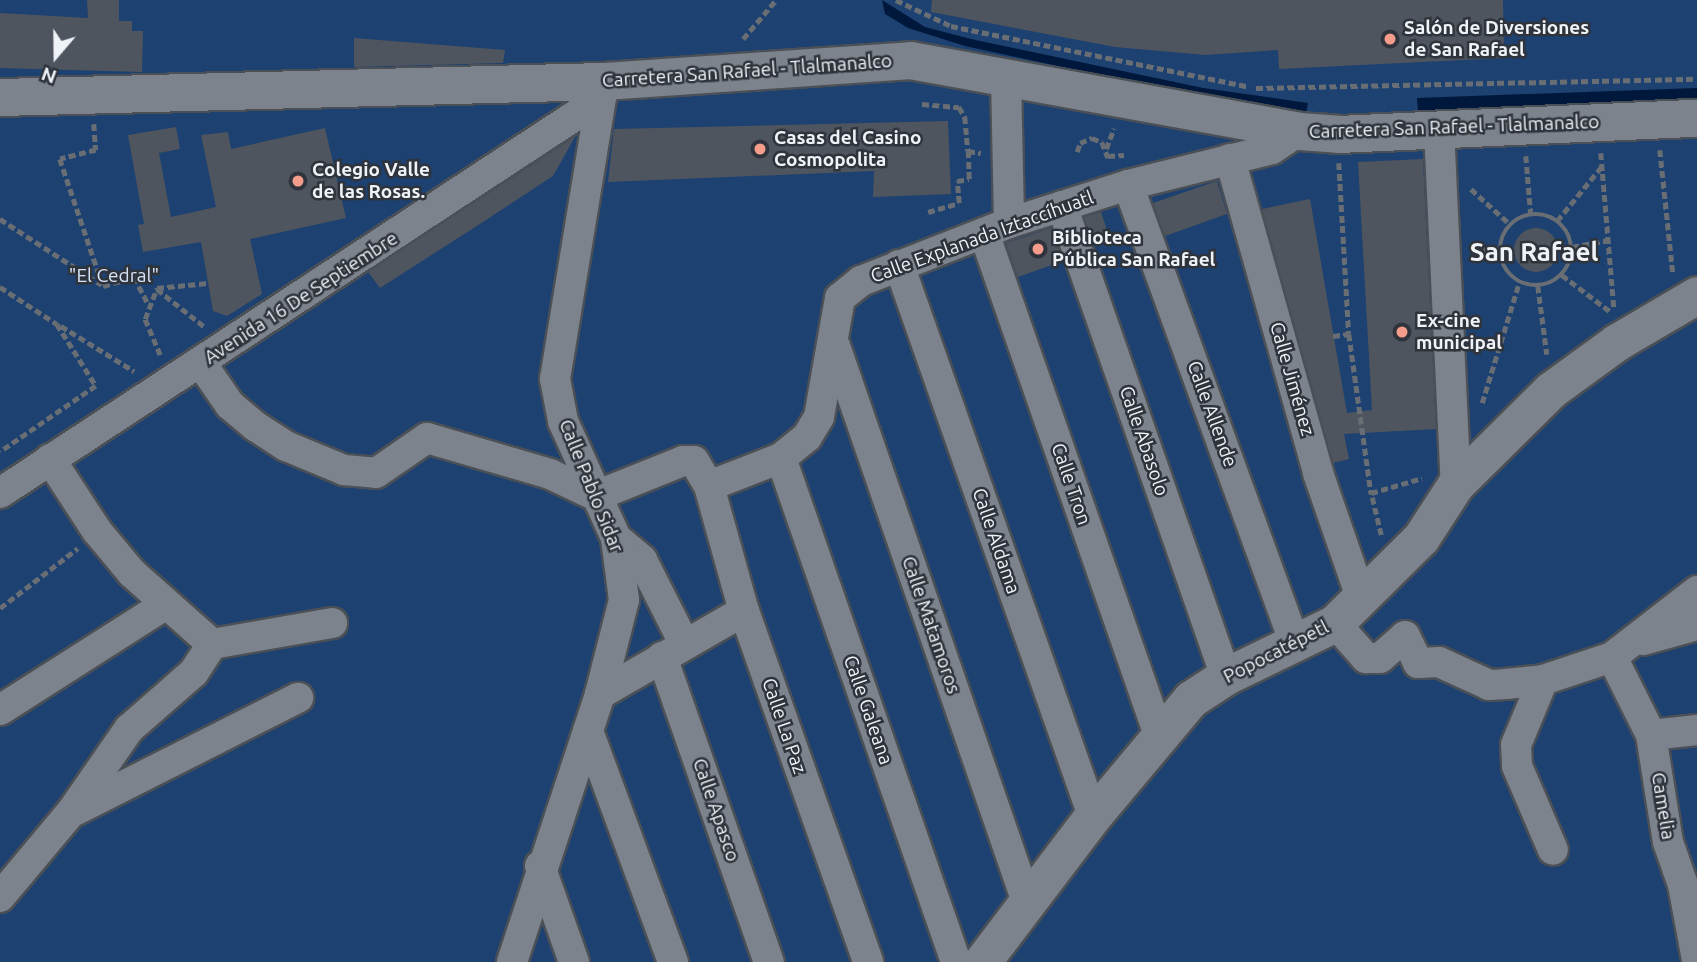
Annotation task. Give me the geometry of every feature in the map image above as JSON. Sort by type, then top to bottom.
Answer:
[{"type":"street","name":"Carretera San Rafael - Tlalmanalco","points":[[0,97],[602,91],[910,60],[1299,131],[1439,145],[1697,118]]},
{"type":"street","name":"Calle Tron","points":[[1006,77],[997,228],[1158,736]]},
{"type":"street","name":"Avenida 16 De Septiembre","points":[[0,493],[229,346],[602,91]]},
{"type":"street","name":"Calle Pablo Sidar","points":[[512,962],[540,866],[600,694],[624,600],[616,538],[563,421],[555,379],[602,91]]},
{"type":"street","name":"Calle Explanada Iztaccíhuatl","points":[[709,486],[780,458],[807,437],[819,416],[835,345],[841,298],[861,281],[997,228],[1062,206],[1129,185],[1272,149],[1299,131]]},
{"type":"street","points":[[1439,145],[1457,476]]},
{"type":"street","name":"Calle Jiménez","points":[[1230,159],[1318,473],[1361,597]]},
{"type":"street","name":"Calle Allende","points":[[1129,185],[1295,643]]},
{"type":"street","name":"Calle Abasolo","points":[[1062,206],[1226,676]]},
{"type":"street","name":"Calle Aldama","points":[[899,265],[1093,816]]},
{"type":"street","name":"Popocatépetl","points":[[982,962],[1028,905],[1093,816],[1191,699],[1226,676],[1335,623],[1421,538],[1457,476],[1616,328],[1686,300]]},
{"type":"street","name":"Calle Matamoros","points":[[835,345],[1028,905]]},
{"type":"street","points":[[201,363],[230,405],[255,426],[318,461],[376,473],[427,438],[550,474],[596,496],[683,461],[694,461],[709,486]]},
{"type":"street","name":"Calle Galeana","points":[[780,458],[956,962]]},
{"type":"street","points":[[50,459],[97,531],[165,605],[195,624],[212,644]]},
{"type":"street","name":"Calle La Paz","points":[[709,486],[744,611],[868,962]]},
{"type":"street","name":"Calle Apasco","points":[[616,538],[642,561],[673,650],[769,962]]},
{"type":"street","points":[[1619,651],[1697,591]]},
{"type":"street","points":[[0,710],[165,605]]},
{"type":"street","points":[[600,694],[744,611]]},
{"type":"street","points":[[0,897],[72,811],[129,729],[194,672],[212,644],[332,623]]},
{"type":"street","points":[[1335,623],[1366,658],[1380,658],[1405,636],[1418,663],[1439,663],[1489,685],[1543,680],[1697,625]]},
{"type":"street","name":"Camelia","points":[[1619,651],[1651,736],[1668,842],[1683,885],[1697,960]]},
{"type":"street","points":[[1543,680],[1516,745],[1517,766],[1553,850]]},
{"type":"street","points":[[72,811],[298,698]]},
{"type":"street","points":[[1651,736],[1697,730]]},
{"type":"street","points":[[588,731],[673,962]]},
{"type":"street","points":[[540,866],[574,962]]},
{"type":"path","points":[[896,0],[951,26],[1269,90],[1697,79]]},
{"type":"path","points":[[922,104],[960,107],[965,117],[968,151],[969,180],[957,181],[958,203],[928,212]]},
{"type":"path","points":[[93,117],[96,149],[60,159],[103,286]]},
{"type":"path","points":[[1077,152],[1088,138],[1102,142],[1107,153],[1118,117]]},
{"type":"path","points":[[1338,134],[1349,334],[1371,493],[1389,570]]},
{"type":"path","points":[[1659,138],[1686,300]]},
{"type":"path","points":[[1600,142],[1616,328]]},
{"type":"path","points":[[1439,145],[1511,225]]},
{"type":"path","points":[[1526,145],[1531,215]]},
{"type":"path","points":[[968,151],[989,154]]},
{"type":"path","points":[[1557,222],[1602,166]]},
{"type":"path","points":[[1531,215],[1557,222],[1566,229],[1572,247],[1570,263],[1562,275],[1538,286],[1519,283],[1503,265],[1499,253],[1511,225],[1531,215]]},
{"type":"path","points":[[0,219],[103,286],[134,277],[148,303]]},
{"type":"path","points":[[1572,247],[1608,240]]},
{"type":"path","points":[[1562,275],[1616,328]]},
{"type":"path","points":[[156,288],[208,283]]},
{"type":"path","points":[[1454,416],[1478,414],[1519,283]]},
{"type":"path","points":[[1538,286],[1552,390]]},
{"type":"path","points":[[0,287],[57,324],[168,384]]},
{"type":"path","points":[[156,288],[229,346]]},
{"type":"path","points":[[156,288],[148,303],[145,319],[168,384]]},
{"type":"path","points":[[0,452],[96,386],[57,324]]},
{"type":"path","points":[[1333,336],[1349,334]]},
{"type":"path","points":[[1371,493],[1457,476]]},
{"type":"path","points":[[0,608],[97,531]]},
{"type":"green space","name":"\"El Cedral\"","points":[[0,0],[1697,0],[1697,962],[0,962]]},
{"type":"shaded area","points":[[882,0],[925,27],[1203,88],[1308,103],[1306,113],[1174,91],[965,46],[908,28],[885,14]]},
{"type":"shaded area","points":[[1697,88],[1697,98],[1418,112],[1417,98]]},
{"type":"building","points":[[87,0],[119,0],[119,21],[132,21],[132,31],[143,31],[142,72],[0,68],[0,13],[88,18]]},
{"type":"building","points":[[932,0],[1503,0],[1504,58],[1279,69],[1278,50],[1205,55],[1115,47],[931,12]]},
{"type":"building","points":[[354,38],[505,50],[503,63],[354,67]]},
{"type":"building","points":[[948,121],[951,194],[873,197],[874,171],[608,182],[614,129]]},
{"type":"building","points":[[176,127],[180,149],[159,153],[171,217],[216,207],[201,135],[228,132],[231,149],[325,128],[346,218],[250,239],[262,294],[227,316],[213,311],[201,242],[143,252],[138,225],[144,224],[128,135]]},
{"type":"building","points":[[575,137],[553,176],[483,222],[380,288],[368,272]]},
{"type":"building","points":[[1423,159],[1436,429],[1344,434],[1349,459],[1333,463],[1262,209],[1310,199],[1347,413],[1372,410],[1358,162]]},
{"type":"building","points":[[1217,181],[1227,214],[1165,236],[1153,203]]},
{"type":"building","points":[[1101,212],[1110,239],[1094,245],[1084,217]]},
{"type":"building","name":"Biblioteca Pública San Rafael","points":[[1051,228],[1063,261],[1018,277],[1006,243]]},
{"type":"building","points":[[1536,228],[1552,234],[1558,250],[1552,266],[1536,272],[1520,266],[1514,250],[1520,234]]},
{"type":"place","name":"Salón de Diversiones de San Rafael","points":[[1390,39]]},
{"type":"place","name":"Casas del Casino Cosmopolita","points":[[760,149]]},
{"type":"place","name":"Colegio Valle de las Rosas.","points":[[298,181]]},
{"type":"place","name":"Biblioteca Pública San Rafael","points":[[1038,249]]},
{"type":"place","name":"Ex-cine municipal","points":[[1402,332]]},
{"type":"district","name":"San Rafael","points":[[1534,252]]}]
